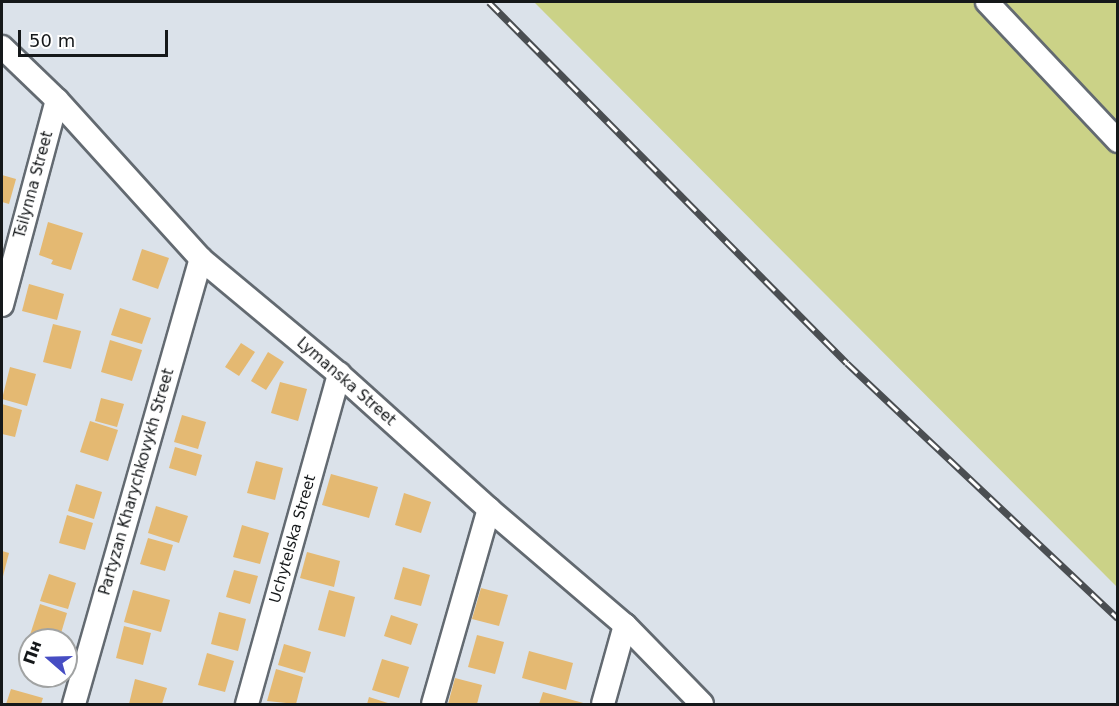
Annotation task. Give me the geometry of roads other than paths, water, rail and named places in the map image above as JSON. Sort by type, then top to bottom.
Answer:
[{"type":"street","points":[[987,2],[1118,141]]},
{"type":"street","name":"Lymanska Street","points":[[2,47],[57,100],[201,259],[339,374],[489,509],[625,625],[702,705]]},
{"type":"street","name":"Tsilynna Street","points":[[2,304],[57,100]]},
{"type":"street","name":"Partyzan Kharychkovykh Street","points":[[74,705],[201,259]]},
{"type":"street","name":"Uchytelska Street","points":[[247,705],[339,374]]},
{"type":"street","points":[[433,705],[489,509]]},
{"type":"street","points":[[603,705],[625,625]]},
{"type":"railway","points":[[489,2],[847,363],[1118,618]]}]
